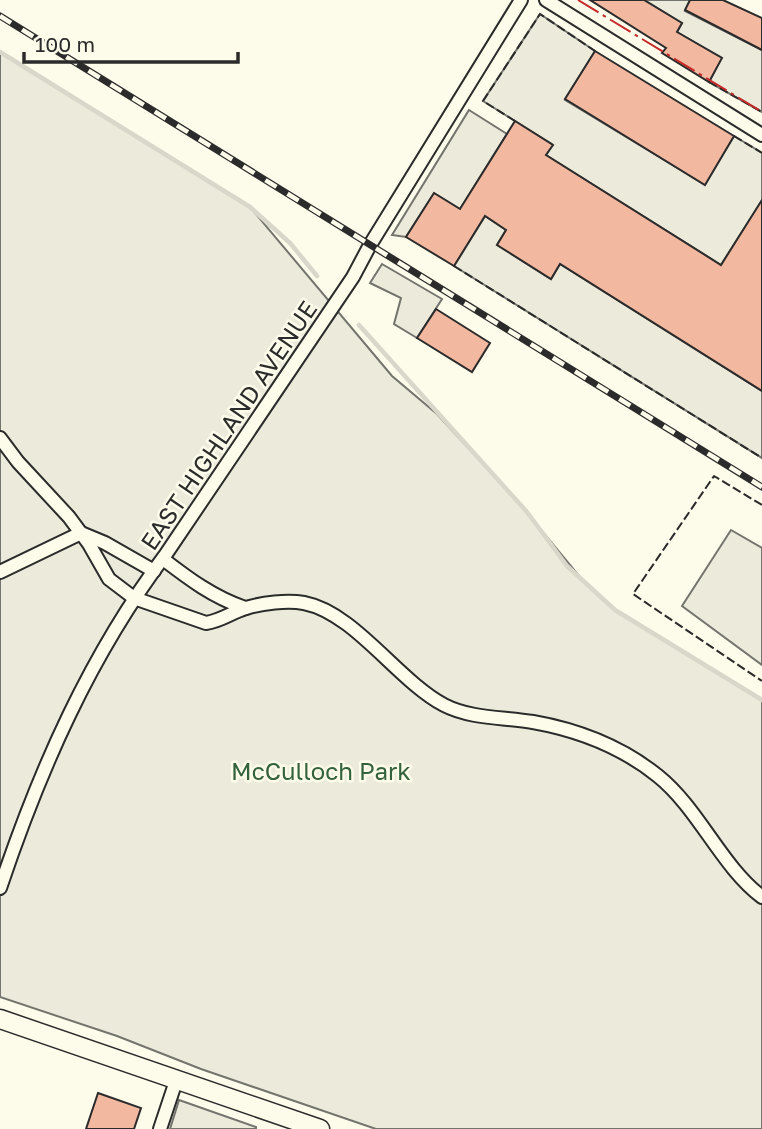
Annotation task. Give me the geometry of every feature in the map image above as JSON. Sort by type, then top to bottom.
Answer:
[{"type":"main road","points":[[0,1019],[320,1129]]},
{"type":"street","name":"EAST HIGHLAND AVENUE","points":[[1,883],[60,733],[100,652],[134,598],[354,277],[370,245],[521,0]]},
{"type":"street","points":[[546,0],[762,135]]},
{"type":"street","points":[[0,438],[18,462],[69,517],[109,579],[134,598],[206,623],[245,608],[302,602],[315,606],[343,622],[426,694],[446,705],[468,713],[534,722],[572,731],[602,742],[625,754],[671,788],[737,871],[762,897]]},
{"type":"street","points":[[0,572],[81,533],[105,543],[154,571]]},
{"type":"street","points":[[163,559],[223,601],[245,608]]},
{"type":"street","points":[[160,1129],[176,1080]]},
{"type":"green space","name":"McCulloch Park","points":[[0,51],[250,207],[392,376],[437,414],[518,502],[584,582],[615,610],[762,700],[762,1129],[376,1129],[0,997]]},
{"type":"shaded area","points":[[644,0],[690,0],[685,11],[762,50],[762,112],[709,82],[721,58],[677,32],[682,23]]},
{"type":"shaded area","points":[[540,14],[595,51],[565,100],[704,184],[734,136],[762,153],[762,200],[721,265],[546,155],[552,144],[483,101]]},
{"type":"shaded area","points":[[469,110],[507,134],[460,209],[434,193],[406,237],[392,235]]},
{"type":"shaded area","points":[[485,216],[506,230],[497,245],[551,279],[560,264],[762,391],[762,458],[454,266]]},
{"type":"shaded area","points":[[382,264],[442,299],[417,338],[394,324],[401,298],[370,283]]},
{"type":"shaded area","points":[[731,530],[762,548],[762,665],[682,606]]},
{"type":"shaded area","points":[[179,1100],[256,1127],[256,1129],[170,1129]]},
{"type":"building","points":[[590,0],[644,0],[682,23],[677,32],[722,58],[709,82],[662,53],[666,48]]},
{"type":"building","points":[[690,0],[723,0],[762,18],[762,50],[685,10]]},
{"type":"building","points":[[595,51],[734,136],[705,185],[565,99]]},
{"type":"building","points":[[515,121],[553,145],[546,155],[721,265],[762,200],[762,391],[560,264],[551,279],[497,245],[506,230],[485,216],[454,266],[406,237],[434,193],[460,209]]},
{"type":"building","points":[[436,309],[490,343],[472,372],[417,338]]},
{"type":"building","points":[[98,1093],[141,1108],[134,1129],[86,1129]]},
{"type":"waterway","points":[[0,52],[250,207],[290,243],[317,276]]},
{"type":"waterway","points":[[359,325],[527,512],[567,566],[615,610],[762,700]]},
{"type":"railway","points":[[0,16],[762,487]]},
{"type":"fence","points":[[515,121],[483,101],[540,14],[595,51]]},
{"type":"fence","points":[[709,82],[762,112]]},
{"type":"fence","points":[[734,136],[762,153]]},
{"type":"fence","points":[[454,266],[762,458]]},
{"type":"fence","points":[[762,505],[714,476],[633,594],[762,681]]},
{"type":"power","points":[[578,0],[762,112]]}]
